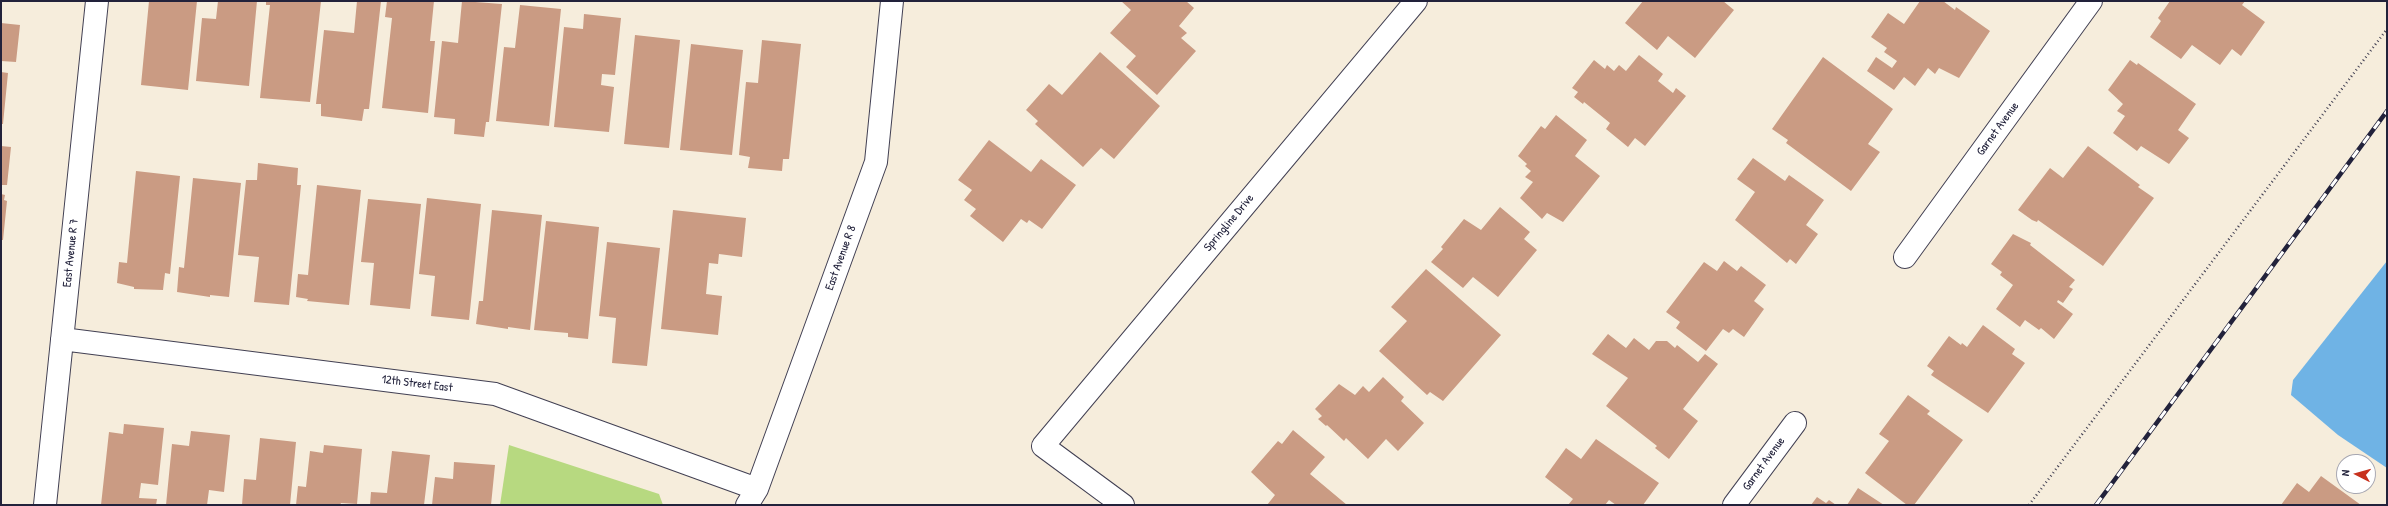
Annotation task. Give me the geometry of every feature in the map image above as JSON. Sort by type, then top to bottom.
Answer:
[{"type":"street","name":"East Avenue R 7","points":[[45,505],[97,1]]},
{"type":"street","name":"East Avenue R 8","points":[[752,497],[876,162],[892,1]]},
{"type":"street","name":"Springline Drive","points":[[1123,505],[1043,446],[1416,1]]},
{"type":"street","name":"Garnet Avenue","points":[[1904,257],[2091,1]]},
{"type":"street","name":"12th Street East","points":[[62,339],[495,394],[752,497]]},
{"type":"street","name":"Garnet Avenue","points":[[1734,505],[1795,423]]},
{"type":"path","points":[[2029,505],[2387,29]]},
{"type":"green space","points":[[509,445],[659,494],[663,505],[500,505]]},
{"type":"water","points":[[2387,261],[2387,468],[2376,461],[2376,454],[2366,454],[2338,435],[2291,395],[2293,380]]},
{"type":"building","points":[[149,1],[197,1],[188,90],[141,85]]},
{"type":"building","points":[[218,1],[257,1],[249,86],[196,81],[202,18],[216,19]]},
{"type":"building","points":[[266,1],[321,1],[310,102],[260,98],[270,5],[266,5]]},
{"type":"building","points":[[357,1],[381,1],[369,109],[364,109],[362,121],[321,116],[321,104],[316,104],[324,30],[354,33]]},
{"type":"building","points":[[387,1],[434,1],[430,41],[435,41],[428,113],[382,108],[392,18],[385,17]]},
{"type":"building","points":[[462,1],[502,4],[489,122],[486,122],[484,137],[454,134],[455,119],[434,117],[442,41],[458,43]]},
{"type":"building","points":[[1121,1],[1186,1],[1194,8],[1179,26],[1187,33],[1181,38],[1196,51],[1157,95],[1126,67],[1136,56],[1110,33],[1131,10]]},
{"type":"building","points":[[1643,1],[1723,1],[1734,10],[1695,58],[1668,36],[1657,50],[1625,23]]},
{"type":"building","points":[[1920,1],[1943,1],[1955,10],[1956,7],[1990,31],[1959,78],[1939,68],[1935,74],[1928,68],[1915,86],[1904,77],[1894,90],[1867,71],[1876,57],[1892,68],[1897,61],[1884,52],[1887,48],[1871,37],[1888,13],[1904,24]]},
{"type":"building","points":[[2170,1],[2245,1],[2242,5],[2265,22],[2241,56],[2232,49],[2220,65],[2192,45],[2181,59],[2150,37],[2161,21],[2158,18]]},
{"type":"building","points":[[520,5],[561,9],[549,126],[496,121],[504,47],[515,48]]},
{"type":"building","points":[[584,14],[621,18],[615,75],[602,74],[601,85],[614,87],[609,132],[554,127],[564,27],[583,29]]},
{"type":"building","points":[[1,23],[20,25],[16,62],[1,61]]},
{"type":"building","points":[[635,35],[680,40],[669,148],[624,144]]},
{"type":"building","points":[[762,40],[801,44],[789,159],[783,159],[782,171],[748,168],[750,157],[739,155],[746,82],[758,83]]},
{"type":"building","points":[[691,44],[743,50],[732,155],[680,150]]},
{"type":"building","points":[[1100,52],[1160,106],[1114,159],[1101,148],[1083,167],[1035,124],[1038,121],[1026,110],[1049,84],[1062,95]]},
{"type":"building","points":[[1639,55],[1663,74],[1658,81],[1673,93],[1676,88],[1686,96],[1645,146],[1635,138],[1628,147],[1606,129],[1610,123],[1584,102],[1583,104],[1574,97],[1578,92],[1572,88],[1594,60],[1605,69],[1607,65],[1614,71],[1619,65],[1626,71]]},
{"type":"building","points":[[1823,57],[1893,109],[1868,144],[1880,152],[1851,191],[1786,143],[1788,140],[1772,129]]},
{"type":"building","points":[[2130,60],[2137,65],[2138,63],[2196,104],[2178,130],[2189,138],[2169,164],[2141,146],[2137,151],[2113,133],[2125,116],[2117,111],[2123,104],[2108,90]]},
{"type":"building","points":[[1,72],[8,73],[3,124],[1,124]]},
{"type":"building","points":[[1556,115],[1587,140],[1575,156],[1600,176],[1563,222],[1547,213],[1542,219],[1520,198],[1533,182],[1525,177],[1531,171],[1525,166],[1527,164],[1518,156],[1541,126],[1545,129]]},
{"type":"building","points":[[989,140],[1031,172],[1041,159],[1076,185],[1042,229],[1029,220],[1027,223],[1021,219],[1003,242],[970,216],[976,209],[964,200],[972,190],[958,180]]},
{"type":"building","points":[[1,146],[11,147],[7,185],[1,185]]},
{"type":"building","points":[[2088,146],[2140,185],[2138,187],[2154,198],[2103,266],[2038,220],[2037,222],[2032,220],[2018,210],[2050,168],[2063,178]]},
{"type":"building","points":[[1753,158],[1785,181],[1789,175],[1824,200],[1806,225],[1818,234],[1796,264],[1790,259],[1787,263],[1735,220],[1755,192],[1737,179]]},
{"type":"building","points":[[258,163],[298,168],[297,185],[301,185],[289,305],[254,302],[259,257],[238,255],[246,180],[257,180]]},
{"type":"building","points":[[136,171],[180,176],[170,274],[165,273],[163,290],[134,289],[134,287],[117,283],[119,262],[127,263]]},
{"type":"building","points":[[193,178],[241,183],[229,297],[210,295],[210,297],[177,292],[179,267],[184,268]]},
{"type":"building","points":[[317,185],[361,190],[349,305],[307,301],[308,299],[296,297],[298,274],[308,275]]},
{"type":"building","points":[[1,194],[5,195],[4,200],[7,201],[3,240],[1,240]]},
{"type":"building","points":[[427,198],[481,204],[469,320],[431,316],[435,276],[419,274]]},
{"type":"building","points":[[368,199],[421,204],[410,309],[370,305],[374,263],[361,262]]},
{"type":"building","points":[[1500,207],[1530,232],[1524,239],[1537,250],[1498,297],[1473,277],[1463,288],[1431,262],[1443,249],[1441,247],[1464,219],[1481,230]]},
{"type":"building","points":[[492,210],[542,215],[530,330],[508,327],[508,329],[476,324],[479,301],[483,301]]},
{"type":"building","points":[[673,210],[746,218],[742,257],[719,254],[718,264],[709,263],[706,294],[722,296],[718,335],[661,329]]},
{"type":"building","points":[[546,221],[599,227],[588,339],[568,337],[568,333],[534,330]]},
{"type":"building","points":[[2013,234],[2031,243],[2030,245],[2075,280],[2069,287],[2073,289],[2063,303],[2058,300],[2057,302],[2073,314],[2054,339],[2041,328],[2039,330],[2025,320],[2020,327],[1996,309],[2013,285],[2000,275],[2002,272],[1991,264]]},
{"type":"building","points":[[607,242],[660,248],[647,366],[612,363],[616,318],[599,316]]},
{"type":"building","points":[[1724,261],[1737,271],[1741,266],[1766,285],[1754,301],[1764,309],[1744,337],[1733,329],[1729,333],[1723,329],[1706,351],[1676,328],[1680,322],[1666,312],[1704,262],[1717,271]]},
{"type":"building","points":[[1426,269],[1501,335],[1443,401],[1430,392],[1427,395],[1379,351],[1407,321],[1391,307]]},
{"type":"building","points":[[1983,325],[2015,349],[2012,354],[2025,363],[1988,413],[1931,375],[1934,371],[1927,366],[1949,336],[1961,345],[1962,343],[1967,347]]},
{"type":"building","points":[[1608,334],[1626,348],[1634,338],[1649,350],[1656,341],[1667,341],[1675,348],[1677,345],[1698,362],[1705,354],[1718,364],[1683,409],[1698,421],[1669,459],[1655,448],[1657,446],[1606,406],[1628,378],[1592,354]]},
{"type":"building","points":[[1383,377],[1404,397],[1401,401],[1424,423],[1398,451],[1386,439],[1368,459],[1346,438],[1344,441],[1327,425],[1326,426],[1318,419],[1322,416],[1315,409],[1339,384],[1355,395],[1363,386],[1369,392]]},
{"type":"building","points":[[1908,395],[1930,411],[1927,414],[1963,440],[1914,505],[1907,505],[1865,473],[1889,441],[1879,434]]},
{"type":"building","points":[[124,424],[164,428],[158,485],[141,483],[139,498],[157,499],[156,505],[101,505],[109,432],[123,434]]},
{"type":"building","points":[[1293,430],[1325,457],[1310,474],[1347,505],[1267,505],[1275,495],[1251,472],[1278,441],[1282,444]]},
{"type":"building","points":[[191,431],[230,435],[224,492],[209,490],[207,505],[166,505],[172,444],[189,446]]},
{"type":"building","points":[[260,438],[296,442],[290,505],[242,505],[244,479],[256,480]]},
{"type":"building","points":[[1596,439],[1659,483],[1643,505],[1616,505],[1609,500],[1605,505],[1568,505],[1573,499],[1545,477],[1566,448],[1581,459]]},
{"type":"building","points":[[324,445],[362,449],[357,504],[341,503],[340,505],[296,505],[298,486],[306,487],[310,451],[323,453]]},
{"type":"building","points":[[392,451],[430,455],[424,505],[370,505],[371,492],[387,493]]},
{"type":"building","points":[[454,462],[495,465],[491,505],[432,505],[435,477],[453,479]]},
{"type":"building","points":[[2321,476],[2336,487],[2336,494],[2346,494],[2361,505],[2281,505],[2297,483],[2309,492]]},
{"type":"building","points":[[1858,488],[1884,505],[1847,505]]},
{"type":"building","points":[[1817,497],[1826,503],[1829,500],[1836,505],[1811,505]]},
{"type":"railway","points":[[2096,505],[2387,111]]}]
